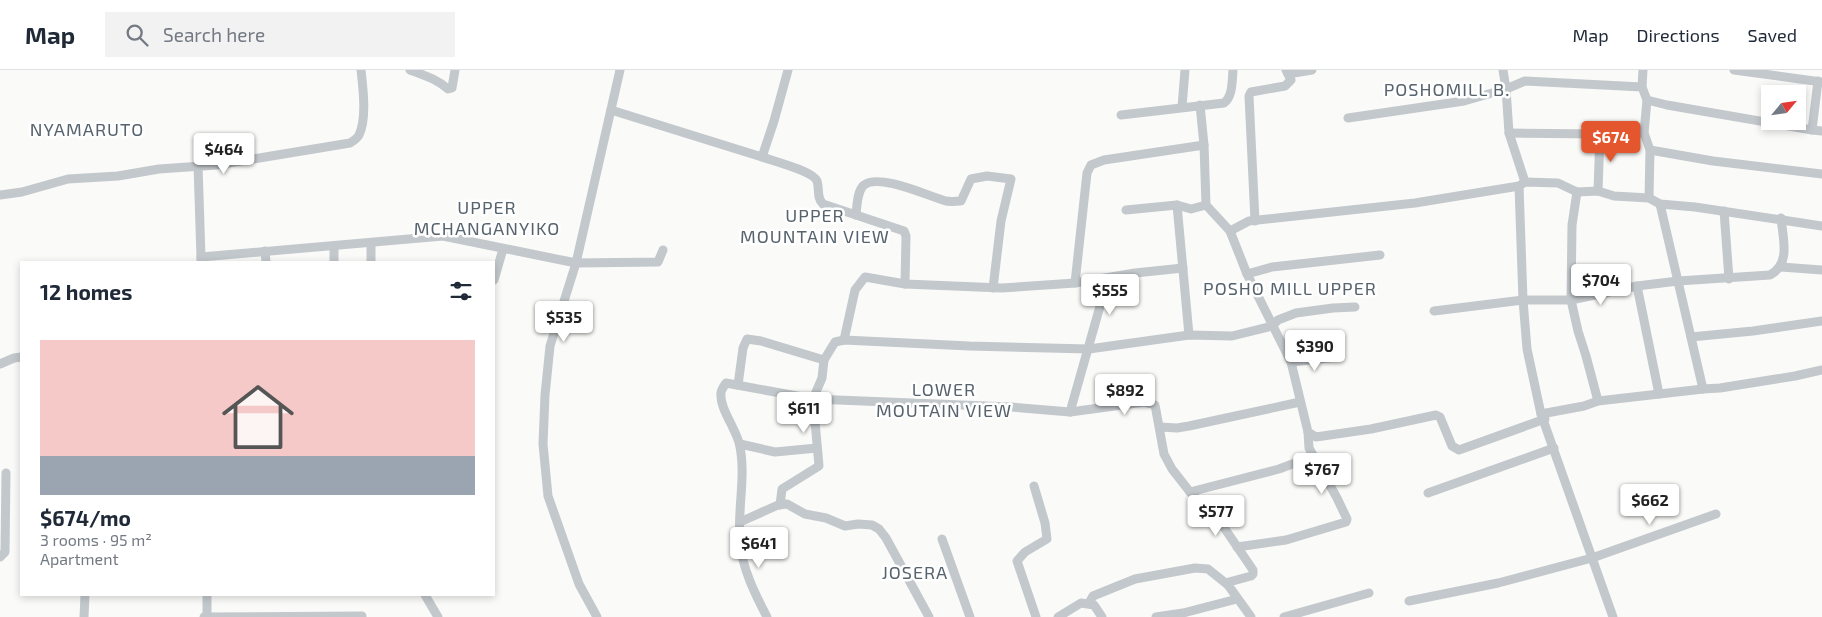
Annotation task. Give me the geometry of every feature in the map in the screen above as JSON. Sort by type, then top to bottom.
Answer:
[{"type":"street","points":[[0,195],[22,192],[68,179],[118,176],[198,165],[217,165],[350,143],[358,137],[362,124],[364,89],[361,70]]},
{"type":"street","points":[[410,70],[443,84],[448,89],[454,85],[455,70]]},
{"type":"street","points":[[597,617],[579,584],[548,496],[544,444],[545,394],[550,346],[576,263],[620,70]]},
{"type":"street","points":[[762,157],[788,70]]},
{"type":"street","points":[[1182,107],[1185,70]]},
{"type":"street","points":[[1121,115],[1219,104],[1227,101],[1230,95],[1233,70]]},
{"type":"street","points":[[1255,222],[1249,96],[1254,91],[1285,86],[1291,80],[1287,72],[1312,70]]},
{"type":"street","points":[[1503,70],[1509,133],[1522,184],[1523,300],[1526,349],[1543,416],[1613,617]]},
{"type":"street","points":[[1643,70],[1642,87],[1647,100],[1644,133],[1650,150],[1649,198]]},
{"type":"street","points":[[1734,70],[1820,82],[1812,130]]},
{"type":"street","points":[[1348,118],[1464,101],[1506,89],[1525,81],[1642,87]]},
{"type":"street","points":[[1647,100],[1667,106],[1822,131]]},
{"type":"street","points":[[1200,105],[1204,145],[1206,205],[1230,231],[1247,274],[1291,362],[1308,432],[1308,446],[1347,519],[1346,522],[1286,540],[1237,547]]},
{"type":"street","points":[[611,110],[811,174],[818,183],[818,195],[823,204],[904,231],[906,236],[905,284]]},
{"type":"street","points":[[1509,133],[1644,133]]},
{"type":"street","points":[[1598,191],[1600,134]]},
{"type":"street","points":[[1074,283],[1086,173],[1091,166],[1104,160],[1204,145]]},
{"type":"street","points":[[1650,150],[1713,161],[1822,174]]},
{"type":"street","points":[[198,165],[201,260],[265,251],[443,236],[576,263],[658,262],[663,250]]},
{"type":"street","points":[[856,215],[860,191],[872,181],[888,183],[948,201],[961,201],[971,179],[987,176],[1011,179],[1001,222],[993,288]]},
{"type":"street","points":[[1230,231],[1249,221],[1255,222],[1415,203],[1522,184],[1558,183],[1576,192],[1598,191],[1614,196],[1649,198],[1660,204],[1695,206],[1781,218],[1822,226]]},
{"type":"street","points":[[1576,192],[1572,226],[1571,300],[1598,401]]},
{"type":"street","points":[[1660,204],[1703,388]]},
{"type":"street","points":[[1126,210],[1177,205],[1191,209],[1206,205]]},
{"type":"street","points":[[1177,205],[1189,335]]},
{"type":"street","points":[[1724,211],[1730,279]]},
{"type":"street","points":[[1434,311],[1523,300],[1571,300],[1637,286],[1678,280],[1770,276],[1781,267],[1784,258],[1781,218]]},
{"type":"street","points":[[371,243],[371,261]]},
{"type":"street","points":[[334,246],[334,261]]},
{"type":"street","points":[[495,277],[503,249]]},
{"type":"street","points":[[265,251],[266,261]]},
{"type":"street","points":[[1247,274],[1272,267],[1380,255]]},
{"type":"street","points":[[1781,267],[1822,270]]},
{"type":"street","points":[[844,340],[855,290],[865,277],[905,284],[993,288],[1074,283],[1136,273],[1184,268]]},
{"type":"street","points":[[1070,412],[1108,278]]},
{"type":"street","points":[[1637,286],[1659,394]]},
{"type":"street","points":[[780,505],[782,489],[819,466],[813,399],[822,378],[824,360],[835,342],[844,340],[1089,349],[1189,335],[1232,336],[1272,326],[1278,320],[1296,313],[1354,307]]},
{"type":"street","points":[[1691,337],[1754,331],[1822,320]]},
{"type":"street","points":[[738,385],[743,348],[747,339],[761,341],[824,360]]},
{"type":"street","points":[[0,364],[20,357]]},
{"type":"street","points":[[1291,362],[1337,357]]},
{"type":"street","points":[[1308,432],[1316,436],[1371,429],[1436,414],[1440,417],[1452,446],[1459,450],[1543,416],[1598,401],[1703,388],[1720,388],[1822,370]]},
{"type":"street","points":[[767,617],[754,591],[742,555],[740,522],[742,458],[740,444],[722,403],[721,393],[726,383],[813,399],[1011,407],[1070,412],[1144,402],[1155,405],[1164,454],[1172,469],[1190,492],[1223,526],[1253,570],[1253,574],[1229,582],[1228,585]]},
{"type":"street","points":[[1160,427],[1178,428],[1300,402]]},
{"type":"street","points":[[740,444],[775,452],[817,448]]},
{"type":"street","points":[[1428,493],[1554,448]]},
{"type":"street","points":[[1190,492],[1278,470],[1314,456]]},
{"type":"street","points":[[0,557],[5,552],[6,473]]},
{"type":"street","points":[[1034,486],[1046,523],[1047,539],[1024,552],[1017,560],[1036,617]]},
{"type":"street","points":[[740,522],[786,504],[805,514],[826,518],[845,526],[866,523],[880,529],[929,617]]},
{"type":"street","points":[[1409,601],[1498,583],[1592,558],[1716,514]]},
{"type":"street","points":[[942,539],[970,617]]},
{"type":"street","points":[[1089,603],[1092,596],[1135,579],[1194,568],[1208,570],[1228,585],[1251,617]]},
{"type":"street","points":[[1284,617],[1368,593]]},
{"type":"street","points":[[84,617],[85,596]]},
{"type":"street","points":[[207,596],[206,617],[362,616]]},
{"type":"street","points":[[426,596],[438,617]]},
{"type":"street","points":[[1156,617],[1183,613],[1237,599]]},
{"type":"street","points":[[1058,617],[1082,603],[1094,605],[1102,617]]},
{"type":"district","name":"POSHOMILL B.","points":[[1447,89]]},
{"type":"district","name":"NYAMARUTO","points":[[87,129]]},
{"type":"district","name":"UPPER MCHANGANYIKO","points":[[487,217]]},
{"type":"district","name":"UPPER MOUNTAIN VIEW","points":[[815,225]]},
{"type":"district","name":"POSHO MILL UPPER","points":[[1290,288]]},
{"type":"district","name":"LOWER MOUTAIN VIEW","points":[[944,399]]},
{"type":"district","name":"JOSERA","points":[[915,572]]}]
